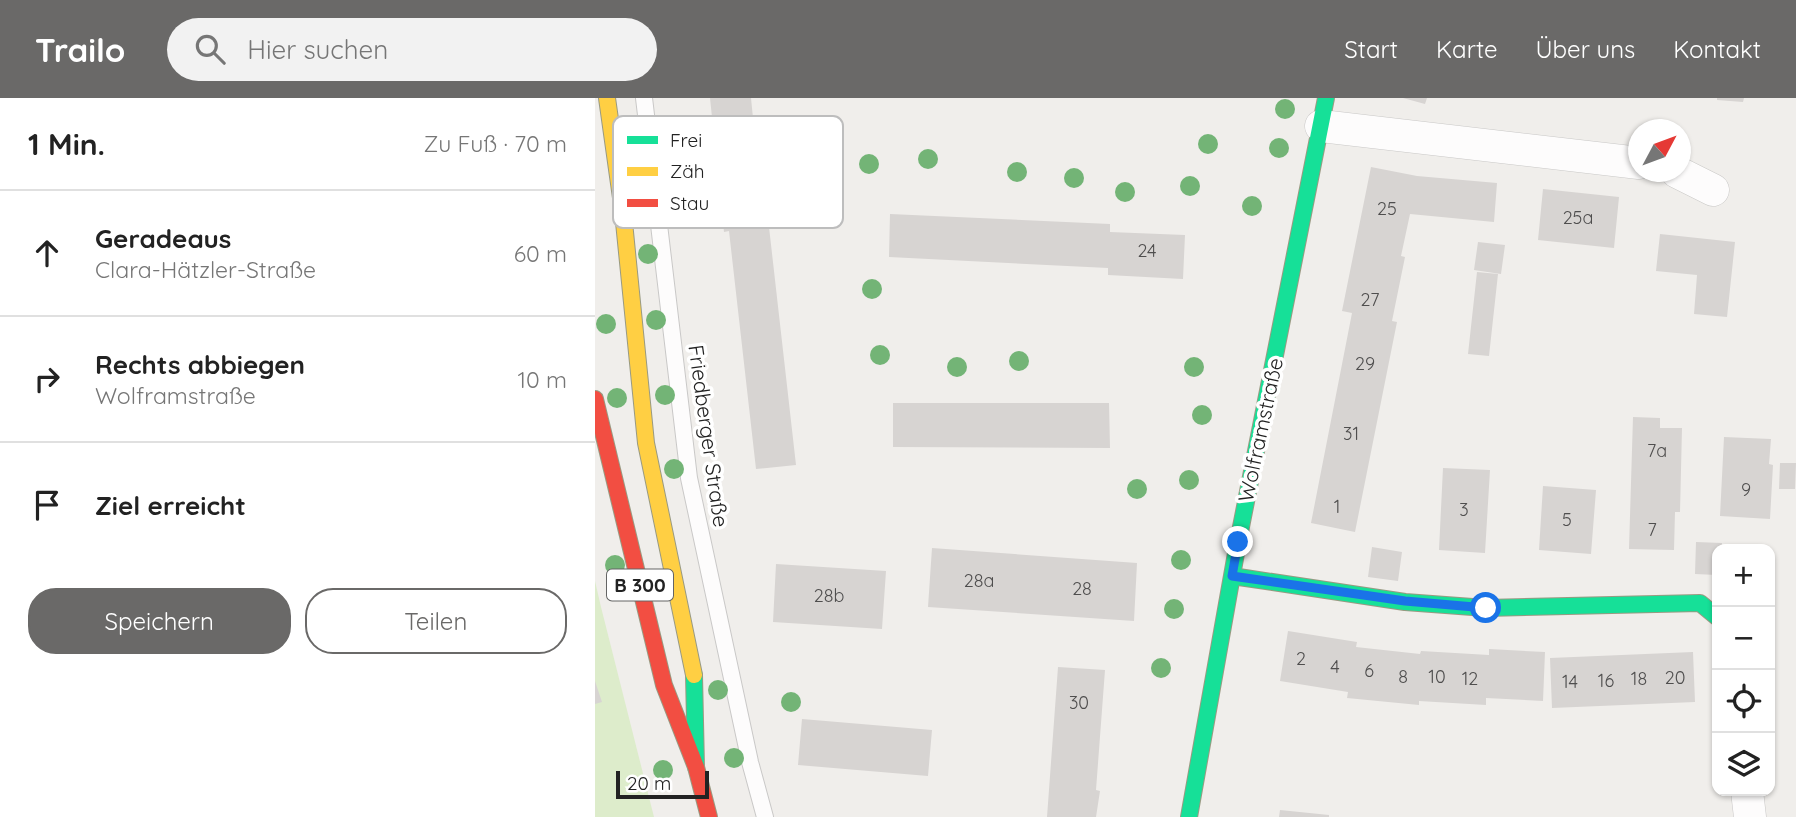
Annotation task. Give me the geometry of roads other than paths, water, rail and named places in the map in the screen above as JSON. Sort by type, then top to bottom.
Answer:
[{"type":"street","name":"B 300","points":[[607,98],[613,141]]},
{"type":"street","name":"Wolframstraße","points":[[1189,817],[1232,576],[1323,112],[1628,161]]},
{"type":"street","points":[[1691,179],[1713,190]]},
{"type":"street","name":"B 300","points":[[625,228],[646,443],[694,673],[696,767]]},
{"type":"street","name":"B 300","points":[[595,399],[664,685],[696,767],[709,817]]},
{"type":"street","points":[[1232,576],[1391,600],[1486,608],[1700,603],[1712,613]]},
{"type":"street","points":[[1748,796],[1750,817]]},
{"type":"lane","name":"Friedberger Straße","points":[[644,98],[646,116]]},
{"type":"lane","name":"Friedberger Straße","points":[[659,228],[689,478],[750,762],[765,817]]}]
